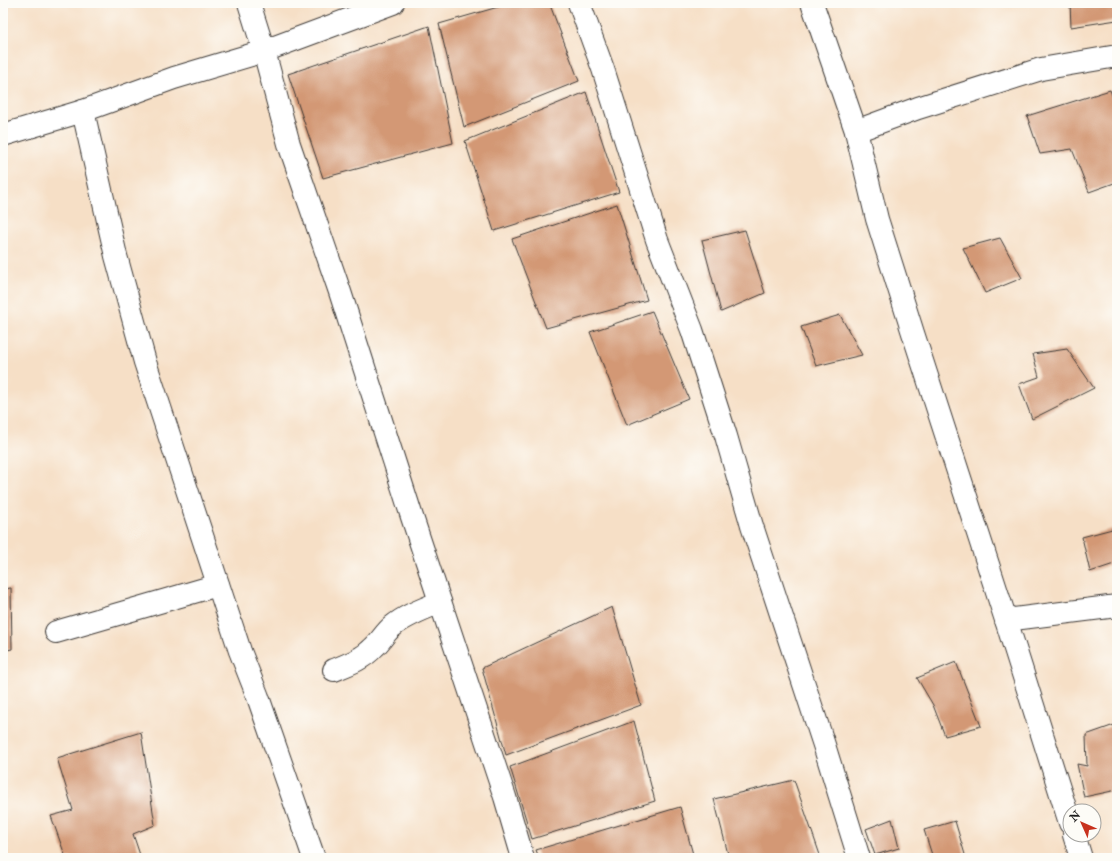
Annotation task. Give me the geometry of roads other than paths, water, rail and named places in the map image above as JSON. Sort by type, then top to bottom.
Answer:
[{"type":"street","points":[[249,3],[264,51],[289,144],[340,292],[523,858]]},
{"type":"street","points":[[3,135],[83,111],[174,78],[264,51],[393,3]]},
{"type":"street","points":[[579,3],[603,69],[657,240],[692,330],[726,436],[752,526],[824,745],[859,858]]},
{"type":"street","points":[[812,3],[856,131],[877,219],[1064,803]]},
{"type":"street","points":[[856,131],[918,108],[1041,68],[1117,56]]},
{"type":"street","points":[[83,111],[116,256],[145,362],[240,651],[258,697],[314,858]]},
{"type":"street","points":[[56,632],[218,585]]},
{"type":"street","points":[[334,670],[351,664],[363,656],[374,647],[393,626],[410,615],[440,602]]},
{"type":"street","points":[[1006,620],[1117,606]]},
{"type":"street","points":[[1076,843],[1081,858]]}]
